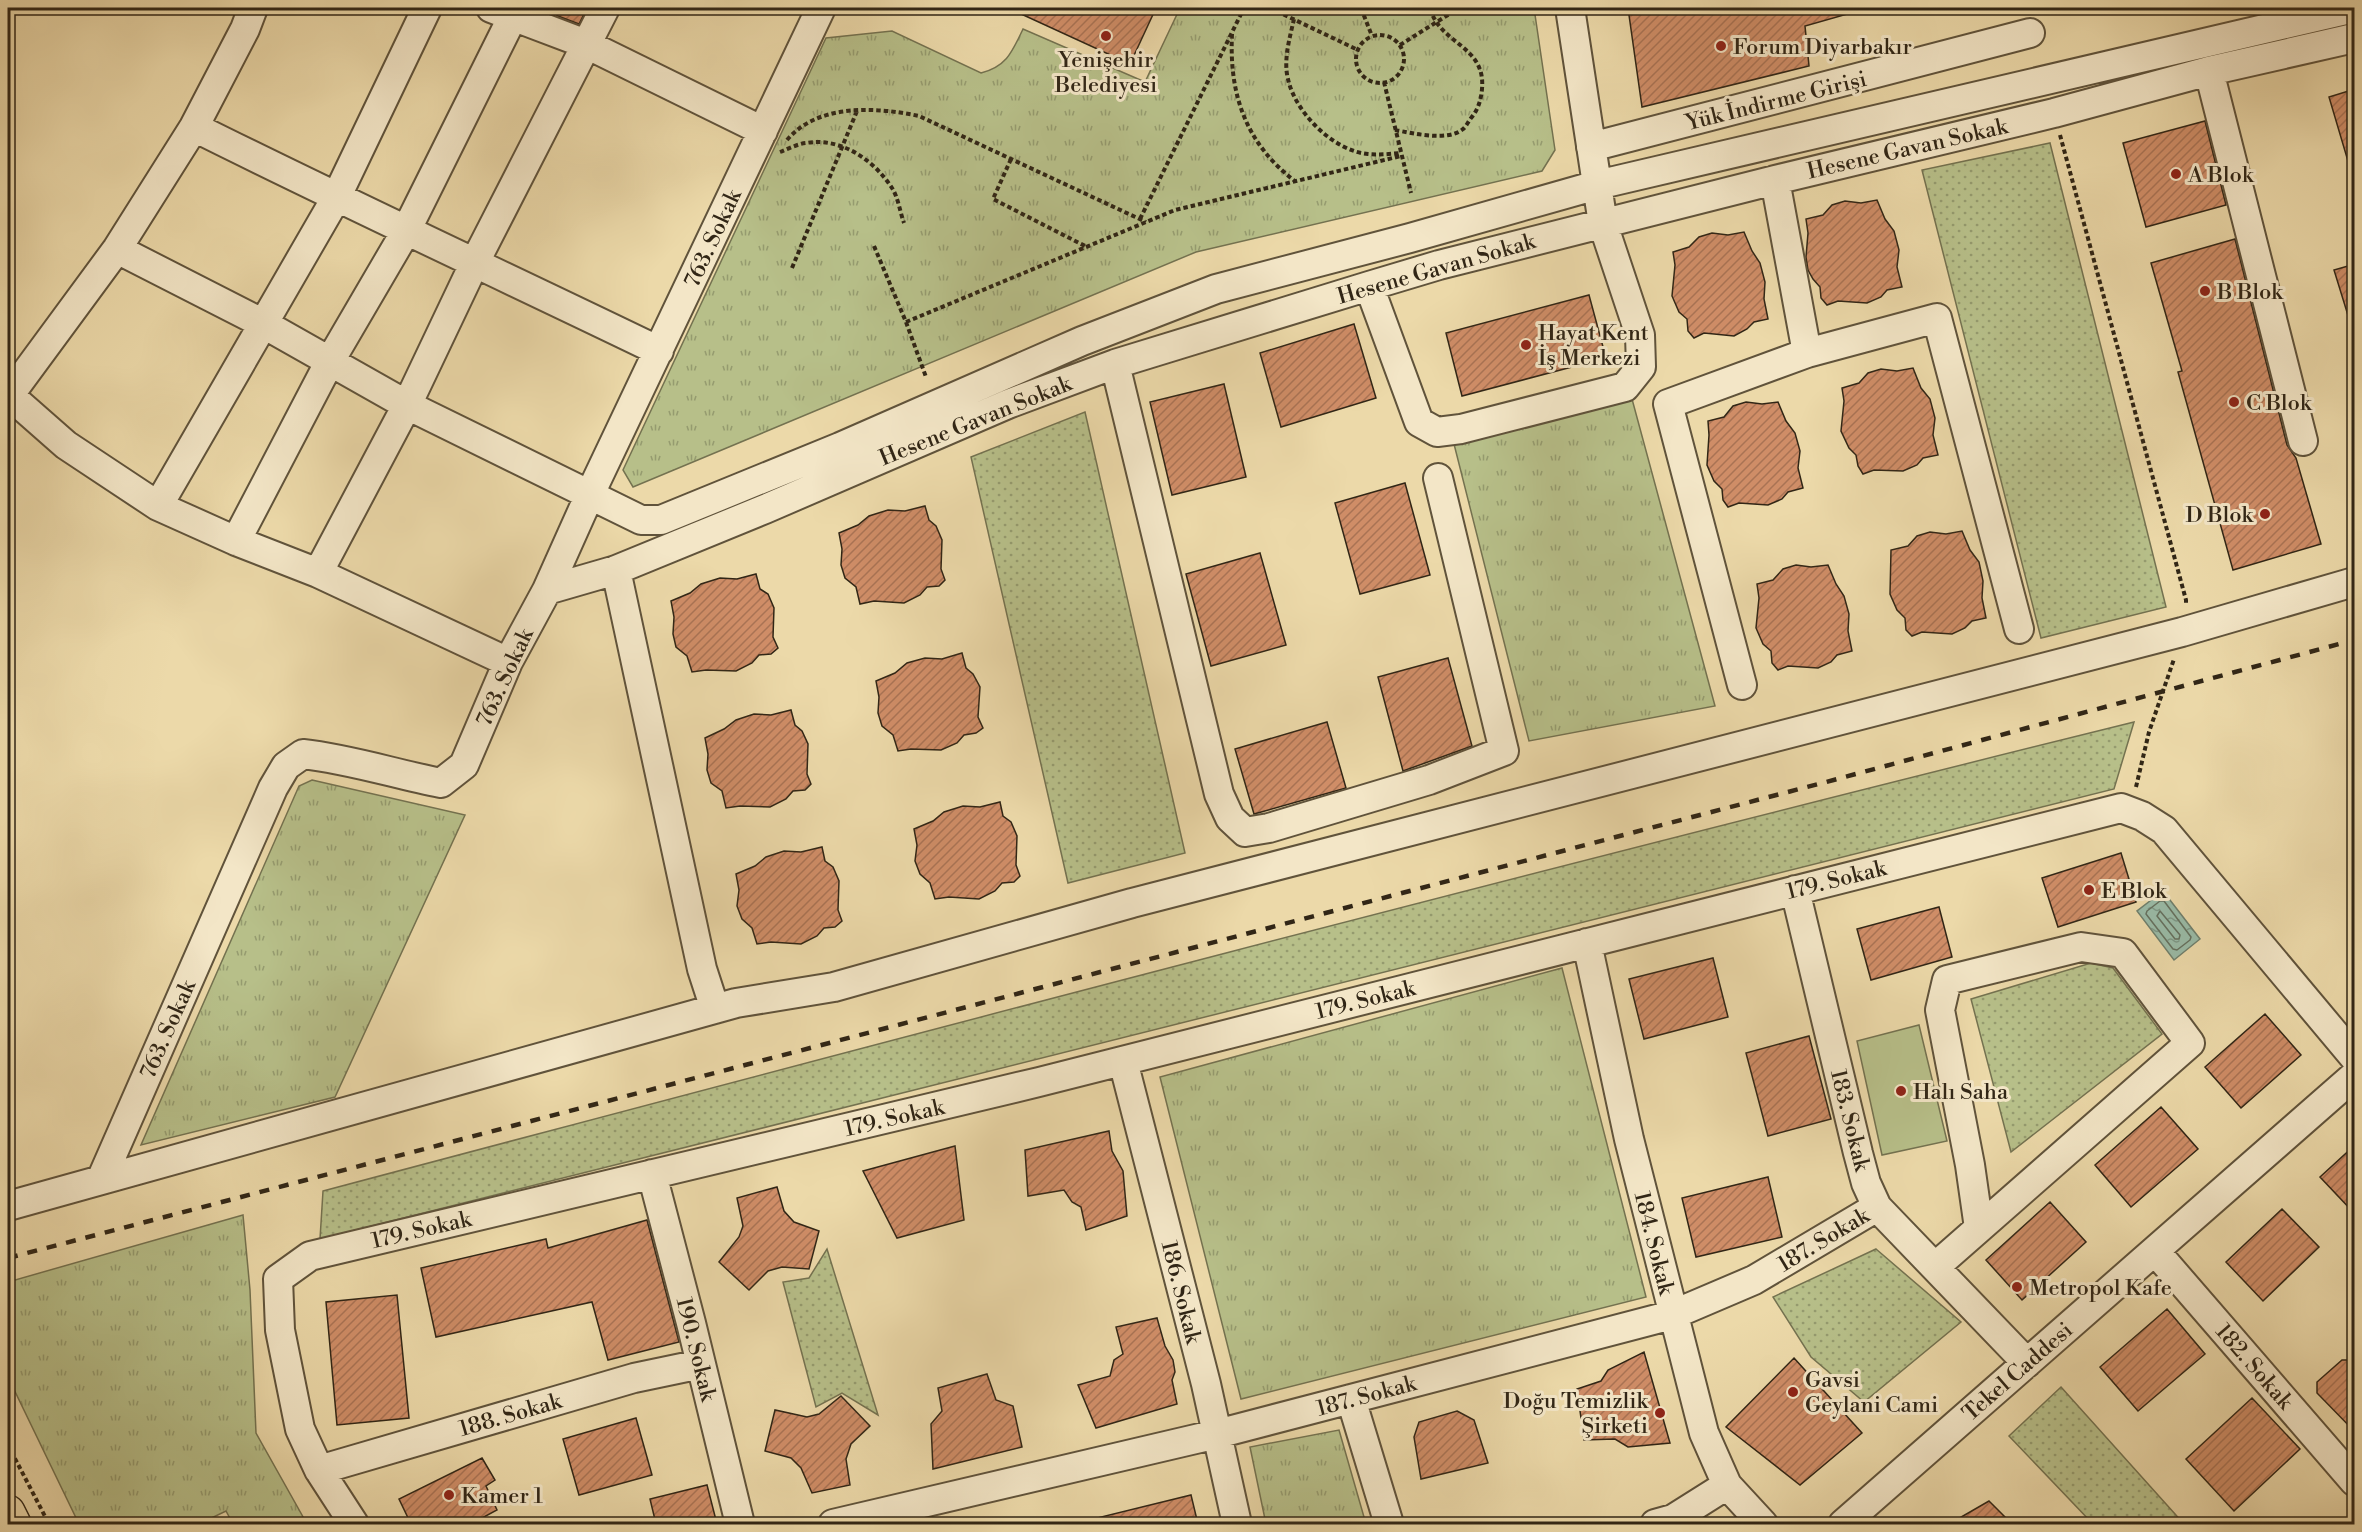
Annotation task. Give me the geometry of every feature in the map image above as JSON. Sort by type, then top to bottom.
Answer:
[{"type":"main road","points":[[8,1512],[14,1524]]},
{"type":"street","points":[[253,8],[245,29],[194,127],[117,249],[8,395],[66,444],[158,506],[236,541],[318,573],[508,662]]},
{"type":"street","points":[[158,506],[336,198],[427,8]]},
{"type":"street","points":[[318,573],[406,405],[605,8]]},
{"type":"street","name":"763. Sokak","points":[[101,1180],[273,788],[286,766],[303,754],[441,783],[464,765],[508,662],[547,591],[590,494],[821,8]]},
{"type":"street","points":[[1369,286],[1419,422],[1437,432],[1461,429],[1625,387],[1641,367],[1640,335],[1603,224],[1569,8]]},
{"type":"street","points":[[117,249],[262,323],[406,405],[641,520],[661,520],[840,447],[1082,341],[1216,289],[1421,235],[1597,185],[2355,8]]},
{"type":"street","points":[[236,541],[330,361],[406,231],[507,10],[586,44],[763,130]]},
{"type":"street","name":"Yük İndirme Girişi","points":[[1591,147],[2030,33]]},
{"type":"street","name":"Hesene Gavan Sokak","points":[[547,591],[615,570],[765,509],[1008,404],[1115,364],[1369,286],[1439,265],[1774,180],[2054,113],[2210,71],[2355,38]]},
{"type":"street","points":[[2210,71],[2303,441]]},
{"type":"street","points":[[194,127],[336,198],[476,262],[659,351]]},
{"type":"street","points":[[1774,180],[1807,353]]},
{"type":"street","points":[[1742,685],[1668,404],[1807,353],[1937,318],[2019,629]]},
{"type":"street","points":[[1115,364],[1219,794],[1230,819],[1245,832],[1269,828],[1429,780],[1504,751],[1438,478]]},
{"type":"street","points":[[615,570],[702,969],[715,1009]]},
{"type":"street","points":[[8,1206],[736,1003],[834,987],[1132,903],[2182,632],[2355,582]]},
{"type":"street","name":"179. Sokak","points":[[320,1470],[300,1429],[280,1330],[278,1279],[310,1256],[1123,1061],[2121,808],[2131,811]]},
{"type":"street","points":[[2131,811],[2164,830],[2355,1057]]},
{"type":"street","name":"183. Sokak","points":[[1795,890],[1864,1173],[1876,1207],[2027,1363]]},
{"type":"street","name":"184. Sokak","points":[[1587,943],[1629,1138],[1672,1315],[1704,1433],[1727,1485],[1763,1524]]},
{"type":"street","points":[[1935,1267],[2190,1043],[2123,953],[2081,947],[1947,980],[1940,1010],[1970,1166],[1979,1228]]},
{"type":"street","name":"186. Sokak","points":[[1123,1061],[1217,1434],[1237,1524]]},
{"type":"street","name":"Tekel Caddesi","points":[[1843,1524],[2355,1076]]},
{"type":"street","name":"190. Sokak","points":[[652,1174],[740,1524]]},
{"type":"street","name":"187. Sokak","points":[[833,1524],[1217,1434],[1672,1315],[1754,1280],[1876,1207]]},
{"type":"street","name":"182. Sokak","points":[[2155,1251],[2355,1481]]},
{"type":"street","name":"188. Sokak","points":[[320,1470],[634,1378],[701,1364]]},
{"type":"street","points":[[1351,1399],[1389,1524]]},
{"type":"street","points":[[320,1470],[354,1524]]},
{"type":"street","points":[[1655,1524],[1673,1519],[1727,1485]]},
{"type":"path","points":[[1140,219],[1244,8]]},
{"type":"path","points":[[1270,8],[1358,50]]},
{"type":"path","points":[[1361,8],[1372,36]]},
{"type":"path","points":[[1395,130],[1419,135],[1441,136],[1461,131],[1477,111],[1482,91],[1483,72],[1470,52],[1445,34],[1430,8]]},
{"type":"path","points":[[1400,45],[1459,8]]},
{"type":"path","points":[[1294,19],[1288,45],[1287,76],[1294,98],[1306,116],[1323,132],[1348,149],[1367,154],[1401,154]]},
{"type":"path","points":[[1232,32],[1234,86],[1242,112],[1262,150],[1275,166],[1297,182]]},
{"type":"path","points":[[1372,36],[1387,36],[1400,45],[1403,53],[1402,68],[1391,80],[1375,82],[1362,74],[1356,60],[1358,50],[1365,40],[1372,36]]},
{"type":"path","points":[[1384,82],[1411,193]]},
{"type":"path","points":[[904,223],[893,189],[875,166],[853,150],[828,142],[806,143],[778,152],[790,137],[809,122],[840,112],[889,110],[919,116],[1146,222]]},
{"type":"path","points":[[792,268],[857,111]]},
{"type":"path","points":[[2054,113],[2187,600],[2180,644],[2149,732],[2131,811]]},
{"type":"path","points":[[906,322],[1175,210],[1297,182],[1401,154]]},
{"type":"path","points":[[1011,159],[993,199],[1087,247]]},
{"type":"path","points":[[874,246],[926,377]]},
{"type":"path","points":[[8,1445],[49,1524]]},
{"type":"green space","points":[[1180,8],[1534,8],[1555,150],[1542,171],[1196,252],[633,487],[623,470],[826,38],[892,31],[981,73],[997,66],[1008,57],[1023,29],[1145,82]]},
{"type":"green space","points":[[2050,143],[2166,607],[2041,638],[1922,170]]},
{"type":"green space","points":[[1632,399],[1715,706],[1529,741],[1454,444]]},
{"type":"green space","points":[[1085,412],[1185,853],[1068,883],[971,457]]},
{"type":"green space","points":[[2134,722],[2114,789],[320,1239],[323,1191],[1227,953]]},
{"type":"green space","points":[[312,780],[465,815],[335,1097],[141,1145],[299,786]]},
{"type":"green space","points":[[2091,963],[2113,968],[2162,1034],[2011,1152],[1971,999]]},
{"type":"green space","points":[[1562,968],[1646,1297],[1241,1399],[1160,1077]]},
{"type":"green space","name":"Halı Saha","points":[[1919,1025],[1947,1141],[1882,1155],[1857,1041]]},
{"type":"green space","points":[[243,1215],[250,1290],[256,1433],[307,1524],[233,1524],[226,1511],[199,1524],[79,1524],[8,1377],[8,1282]]},
{"type":"green space","points":[[827,1249],[878,1415],[842,1393],[816,1407],[783,1282],[809,1278]]},
{"type":"green space","points":[[1876,1249],[1961,1322],[1864,1402],[1811,1357],[1773,1297]]},
{"type":"green space","points":[[2061,1387],[2184,1524],[2089,1524],[2091,1522],[2009,1436]]},
{"type":"green space","points":[[1339,1430],[1366,1524],[1266,1524],[1250,1447]]},
{"type":"water","points":[[2163,891],[2200,939],[2174,960],[2137,911]]},
{"type":"building","points":[[547,8],[587,8],[579,24],[558,16]]},
{"type":"building","name":"Yenişehir Belediyesi","points":[[1008,8],[1156,8],[1130,64]]},
{"type":"building","name":"Forum Diyarbakır","points":[[1628,8],[1851,8],[1851,13],[1805,26],[1809,66],[1642,107]]},
{"type":"building","points":[[2355,89],[2355,167],[2350,168],[2329,97]]},
{"type":"building","name":"A Blok","points":[[2205,121],[2226,205],[2146,227],[2123,143]]},
{"type":"building","points":[[1877,200],[1885,219],[1894,231],[1899,250],[1897,267],[1902,287],[1887,290],[1881,297],[1867,303],[1838,301],[1827,305],[1821,298],[1820,287],[1808,270],[1806,219],[1823,215],[1832,205],[1845,201],[1861,203]]},
{"type":"building","points":[[1744,232],[1760,263],[1765,282],[1764,299],[1768,319],[1754,322],[1734,336],[1704,333],[1694,338],[1688,331],[1687,319],[1679,312],[1672,296],[1675,265],[1673,252],[1689,247],[1699,237],[1712,233],[1728,235]]},
{"type":"building","points":[[2235,239],[2287,445],[2296,458],[2321,544],[2233,570],[2178,372],[2182,371],[2151,263]]},
{"type":"building","points":[[2355,264],[2355,321],[2350,322],[2334,270]]},
{"type":"building","name":"Hayat Kent İş Merkezi","points":[[1589,295],[1606,358],[1462,396],[1446,333]]},
{"type":"building","points":[[1354,324],[1376,398],[1281,427],[1260,353]]},
{"type":"building","points":[[1913,368],[1921,388],[1930,399],[1935,418],[1933,435],[1938,455],[1923,458],[1917,465],[1903,471],[1874,470],[1863,474],[1858,466],[1856,455],[1849,448],[1841,431],[1844,401],[1842,388],[1859,383],[1868,373],[1881,369],[1897,371]]},
{"type":"building","points":[[1224,384],[1246,477],[1172,495],[1150,402]]},
{"type":"building","points":[[1746,402],[1762,404],[1778,402],[1786,421],[1795,433],[1800,451],[1798,468],[1803,488],[1788,492],[1782,499],[1768,505],[1739,503],[1728,507],[1723,500],[1722,489],[1714,481],[1707,465],[1708,421],[1724,417],[1733,406]]},
{"type":"building","points":[[1405,483],[1430,575],[1360,594],[1335,503]]},
{"type":"building","points":[[925,506],[929,520],[936,526],[942,540],[941,569],[945,580],[939,586],[927,587],[920,595],[904,603],[874,601],[860,604],[856,587],[845,578],[841,565],[842,549],[839,533],[858,525],[869,516],[888,510],[905,511]]},
{"type":"building","points":[[1962,531],[1970,550],[1979,562],[1986,618],[1972,621],[1965,628],[1952,634],[1922,632],[1912,636],[1906,630],[1905,618],[1897,610],[1890,594],[1891,550],[1908,546],[1917,536],[1930,532],[1946,534]]},
{"type":"building","points":[[1260,553],[1286,645],[1211,666],[1186,574]]},
{"type":"building","points":[[1796,565],[1811,567],[1828,565],[1844,596],[1849,614],[1848,631],[1852,651],[1837,655],[1831,662],[1818,668],[1788,666],[1778,670],[1772,663],[1771,651],[1763,644],[1756,628],[1759,598],[1757,584],[1773,580],[1783,569]]},
{"type":"building","points":[[756,574],[760,589],[768,594],[774,608],[773,637],[778,648],[771,654],[759,655],[752,663],[736,671],[692,672],[687,656],[676,647],[671,601],[690,593],[701,584],[720,578],[737,579]]},
{"type":"building","points":[[962,653],[966,668],[973,674],[980,687],[978,717],[983,728],[976,733],[964,735],[957,743],[941,750],[898,751],[893,735],[882,726],[878,713],[879,697],[876,681],[895,673],[907,663],[925,658],[942,659]]},
{"type":"building","points":[[1448,658],[1472,746],[1403,771],[1378,677]]},
{"type":"building","points":[[791,710],[795,725],[802,731],[808,744],[807,774],[811,784],[805,790],[793,791],[786,799],[770,807],[726,808],[722,791],[711,783],[707,770],[708,754],[705,738],[736,720],[754,714],[771,715]]},
{"type":"building","points":[[1327,722],[1346,788],[1254,814],[1235,749]]},
{"type":"building","points":[[1000,802],[1003,816],[1011,822],[1017,836],[1016,865],[1020,876],[1014,882],[1002,883],[995,891],[979,899],[949,897],[935,899],[930,883],[920,874],[915,861],[917,845],[914,829],[933,821],[944,812],[963,806],[980,807]]},
{"type":"building","points":[[822,847],[825,861],[833,867],[839,881],[838,910],[842,921],[835,927],[824,928],[817,936],[801,944],[771,942],[757,944],[752,928],[742,919],[737,906],[739,890],[736,874],[755,866],[766,857],[784,851],[801,852]]},
{"type":"building","name":"E Blok","points":[[2121,853],[2136,902],[2058,927],[2042,878]]},
{"type":"building","points":[[1939,907],[1952,957],[1871,980],[1857,929]]},
{"type":"building","points":[[1713,958],[1728,1017],[1644,1039],[1629,979]]},
{"type":"building","points":[[2265,1014],[2301,1055],[2241,1108],[2205,1067]]},
{"type":"building","points":[[1809,1036],[1831,1119],[1768,1136],[1746,1053]]},
{"type":"building","points":[[2161,1107],[2198,1149],[2131,1207],[2095,1165]]},
{"type":"building","points":[[1109,1131],[1112,1151],[1123,1171],[1127,1216],[1086,1230],[1081,1207],[1072,1202],[1064,1190],[1028,1196],[1025,1150]]},
{"type":"building","points":[[2355,1145],[2355,1214],[2320,1177]]},
{"type":"building","points":[[955,1146],[964,1220],[897,1238],[863,1171]]},
{"type":"building","points":[[1768,1177],[1782,1237],[1696,1257],[1682,1198]]},
{"type":"building","points":[[777,1187],[784,1211],[794,1222],[819,1231],[809,1269],[782,1267],[768,1271],[749,1290],[719,1262],[739,1237],[743,1226],[737,1198]]},
{"type":"building","points":[[2050,1202],[2086,1242],[2022,1300],[1986,1260]]},
{"type":"building","points":[[2282,1209],[2319,1247],[2263,1301],[2226,1262]]},
{"type":"building","points":[[647,1220],[679,1342],[608,1360],[592,1302],[436,1337],[421,1268],[546,1239],[548,1248]]},
{"type":"building","points":[[397,1295],[409,1418],[337,1425],[326,1302]]},
{"type":"building","points":[[2167,1309],[2205,1354],[2138,1411],[2100,1367]]},
{"type":"building","points":[[1157,1318],[1165,1346],[1173,1360],[1175,1372],[1172,1380],[1177,1404],[1096,1428],[1078,1385],[1110,1376],[1114,1360],[1123,1354],[1116,1327]]},
{"type":"building","points":[[1644,1352],[1670,1443],[1628,1447],[1615,1439],[1584,1440],[1577,1389],[1601,1381],[1608,1370]]},
{"type":"building","name":"Gavsi Geylani Cami","points":[[1794,1358],[1862,1433],[1800,1485],[1726,1427]]},
{"type":"building","points":[[2342,1360],[2355,1360],[2355,1432],[2317,1393],[2317,1382]]},
{"type":"building","points":[[987,1374],[996,1400],[1013,1406],[1022,1447],[933,1469],[931,1424],[942,1411],[938,1388]]},
{"type":"building","points":[[841,1396],[870,1426],[851,1444],[846,1459],[850,1485],[812,1493],[801,1468],[791,1458],[765,1451],[775,1410],[807,1417],[819,1414]]},
{"type":"building","points":[[2252,1398],[2300,1449],[2234,1511],[2186,1459]]},
{"type":"building","points":[[1457,1411],[1474,1420],[1488,1463],[1421,1479],[1414,1437],[1419,1422]]},
{"type":"building","points":[[636,1418],[652,1475],[579,1495],[563,1439]]},
{"type":"building","name":"Kamer 1","points":[[482,1458],[495,1480],[486,1486],[497,1510],[471,1524],[411,1524],[399,1499]]},
{"type":"building","points":[[707,1485],[717,1524],[656,1524],[650,1499]]},
{"type":"building","points":[[1191,1495],[1198,1524],[1097,1524],[1097,1518]]},
{"type":"building","points":[[1989,1501],[2012,1524],[1949,1524]]},
{"type":"railway","points":[[8,1258],[1826,782],[2354,640]]},
{"type":"place","name":"Yenişehir Belediyesi","points":[[1106,36]]},
{"type":"place","name":"Forum Diyarbakır","points":[[1721,46]]},
{"type":"place","name":"A Blok","points":[[2176,174]]},
{"type":"place","name":"B Blok","points":[[2205,291]]},
{"type":"place","name":"Hayat Kent İş Merkezi","points":[[1526,345]]},
{"type":"place","name":"C Blok","points":[[2234,402]]},
{"type":"place","name":"D Blok","points":[[2265,514]]},
{"type":"place","name":"E Blok","points":[[2089,890]]},
{"type":"place","name":"Halı Saha","points":[[1901,1091]]},
{"type":"place","name":"Metropol Kafe","points":[[2017,1287]]},
{"type":"place","name":"Gavsi Geylani Cami","points":[[1793,1392]]},
{"type":"place","name":"Doğu Temizlik Şirketi","points":[[1660,1413]]},
{"type":"place","name":"Kamer 1","points":[[449,1495]]}]
